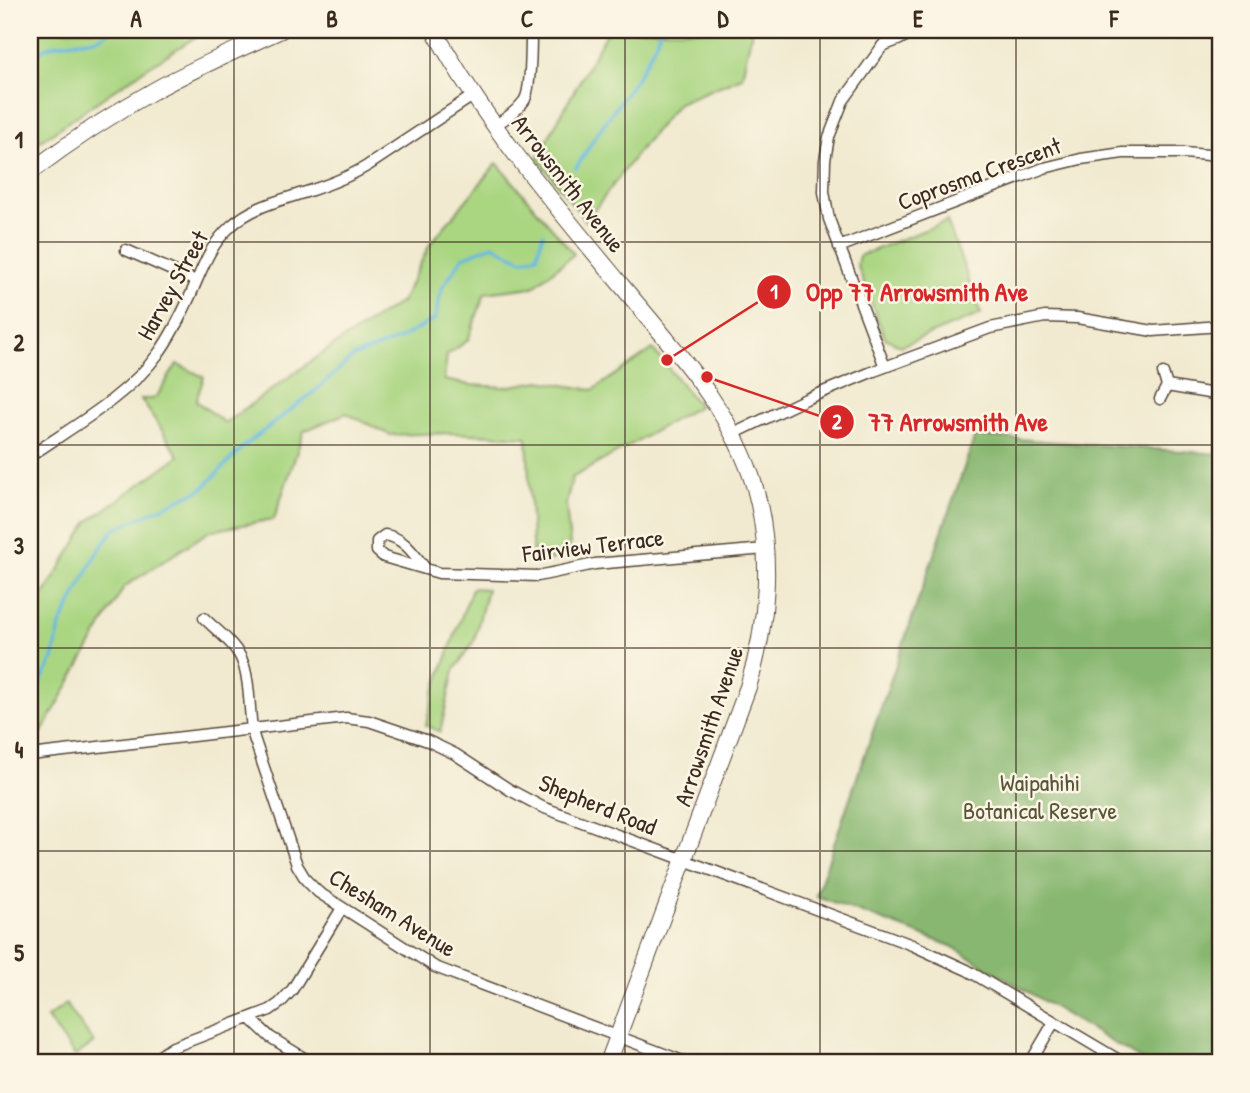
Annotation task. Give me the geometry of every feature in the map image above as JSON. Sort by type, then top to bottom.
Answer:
[{"type":"street","points":[[30,172],[78,137],[156,89],[281,30]]},
{"type":"street","name":"Arrowsmith Avenue","points":[[434,30],[494,126],[716,405],[733,434],[755,488],[765,549],[765,600],[756,661],[685,860],[608,1063]]},
{"type":"street","points":[[494,126],[526,100],[529,89],[531,30]]},
{"type":"street","points":[[885,367],[829,219],[824,192],[825,160],[830,136],[843,101],[894,30]]},
{"type":"street","points":[[882,46],[917,30]]},
{"type":"street","points":[[1209,30],[1220,33]]},
{"type":"street","name":"Harvey Street","points":[[30,456],[117,396],[139,376],[158,354],[179,317],[204,261],[231,226],[246,214],[272,202],[348,177],[474,95]]},
{"type":"street","name":"Coprosma Crescent","points":[[839,247],[1062,163],[1123,153],[1220,156]]},
{"type":"street","points":[[126,250],[196,281]]},
{"type":"street","points":[[733,434],[806,399],[990,328],[1045,317],[1077,317],[1153,331],[1220,326]]},
{"type":"street","points":[[1160,399],[1167,386],[1163,373]]},
{"type":"street","points":[[1167,386],[1220,395]]},
{"type":"street","name":"Fairview Terrace","points":[[426,569],[439,573],[538,576],[595,565],[765,549]]},
{"type":"street","name":"Chesham Avenue","points":[[204,618],[240,657],[245,671],[252,729],[297,865],[306,880],[318,892],[435,967],[688,1063]]},
{"type":"street","name":"Shepherd Road","points":[[30,755],[346,718],[369,721],[428,741],[455,754],[510,790],[542,807],[932,954],[967,970],[1124,1063]]},
{"type":"street","points":[[151,1063],[173,1047],[270,1010],[280,1003],[292,990],[342,908]]},
{"type":"street","points":[[250,1018],[270,1037],[312,1063]]},
{"type":"street","points":[[1030,1063],[1054,1022]]},
{"type":"green space","points":[[30,30],[213,30],[194,38],[142,71],[30,148]]},
{"type":"green space","points":[[608,30],[752,30],[742,77],[678,103],[586,221],[537,158]]},
{"type":"green space","points":[[497,163],[574,254],[533,287],[485,293],[468,340],[447,355],[444,380],[505,387],[540,381],[593,390],[653,349],[699,406],[572,478],[566,504],[571,556],[533,563],[527,437],[454,433],[390,435],[346,413],[304,431],[274,519],[210,531],[124,587],[38,739],[30,740],[30,617],[89,521],[179,456],[141,399],[157,396],[177,364],[204,377],[196,401],[225,423],[327,350],[402,301],[430,244]]},
{"type":"green space","points":[[947,221],[981,314],[901,346],[885,338],[857,265],[859,256]]},
{"type":"green space","name":"Waipahihi Botanical Reserve","points":[[975,436],[1220,454],[1220,1063],[1147,1063],[951,946],[816,896]]},
{"type":"green space","points":[[472,588],[487,589],[474,641],[454,671],[440,732],[426,725],[434,692]]},
{"type":"green space","points":[[66,1004],[94,1043],[75,1056],[47,1018]]},
{"type":"waterway","points":[[30,60],[53,45],[98,38],[113,30]]},
{"type":"waterway","points":[[576,168],[637,77],[660,30]]},
{"type":"waterway","points":[[30,692],[39,684],[53,660],[60,626],[95,556],[113,530],[202,489],[243,447],[315,391],[353,357],[397,340],[435,319],[442,288],[463,257],[493,245],[522,260],[537,256],[543,234]]},
{"type":"place","name":"Opp 77 Arrowsmith Ave","points":[[667,360]]},
{"type":"place","name":"77 Arrowsmith Ave","points":[[707,377]]}]
